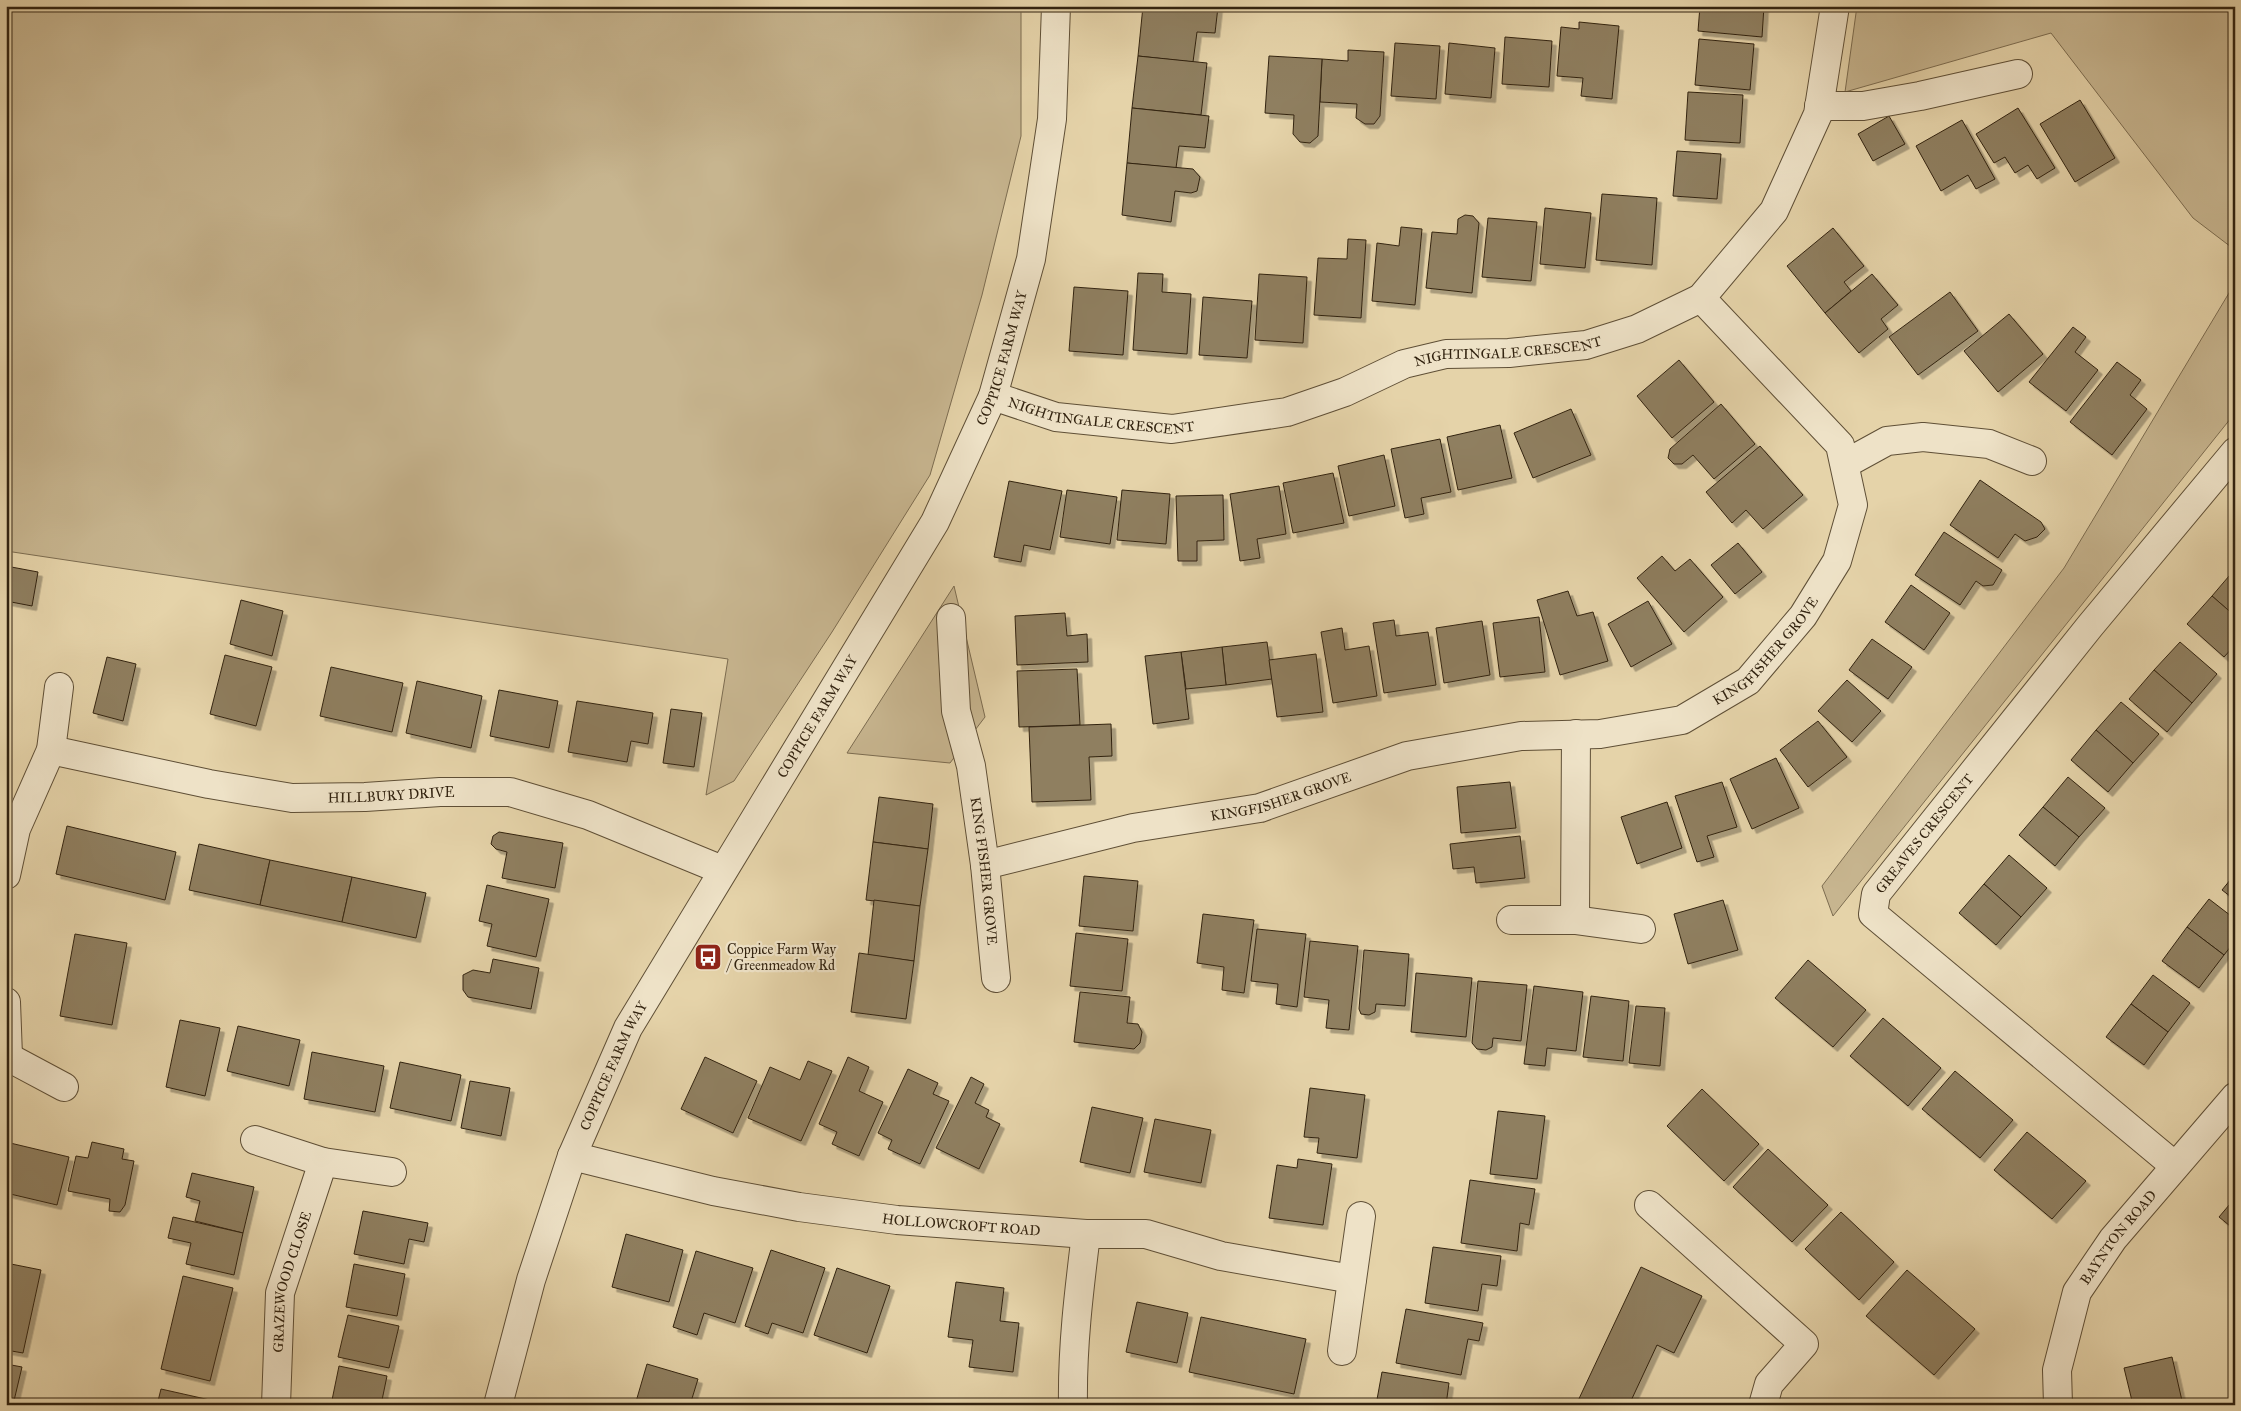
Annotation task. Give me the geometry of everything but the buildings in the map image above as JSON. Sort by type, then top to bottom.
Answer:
[{"type":"street","name":"COPPICE FARM WAY","points":[[498,1405],[531,1280],[572,1156],[628,1028],[722,870],[935,522],[993,396],[1031,259],[1052,119],[1056,6]]},
{"type":"street","name":"NIGHTINGALE CRESCENT","points":[[993,396],[1056,417],[1172,429],[1287,412],[1345,392],[1404,364],[1446,354],[1509,353],[1586,344],[1637,329],[1701,298],[1774,211],[1818,114],[1835,6]]},
{"type":"street","points":[[1819,106],[1863,106],[1920,96],[2018,74]]},
{"type":"street","name":"KINGFISHER GROVE","points":[[985,865],[1133,828],[1260,808],[1406,756],[1521,736],[1600,734],[1682,720],[1748,681],[1803,616],[1837,561],[1853,505],[1840,445],[1701,298]]},
{"type":"street","points":[[1845,464],[1887,441],[1923,437],[1989,444],[2032,461]]},
{"type":"street","name":"GREAVES CRESCENT","points":[[2175,1166],[1873,914],[1876,894],[2090,626],[2235,452]]},
{"type":"street","name":"KING FISHER GROVE","points":[[951,618],[956,711],[971,766],[985,865],[996,978]]},
{"type":"street","points":[[6,875],[16,829],[51,750],[59,687]]},
{"type":"street","points":[[1575,920],[1576,734]]},
{"type":"street","name":"HILLBURY DRIVE","points":[[51,750],[209,784],[292,798],[365,797],[440,792],[510,792],[588,815],[722,870]]},
{"type":"street","points":[[1511,920],[1575,920],[1641,930]]},
{"type":"street","points":[[6,1002],[7,1056],[64,1087]]},
{"type":"street","name":"BAYNTON ROAD","points":[[2058,1405],[2057,1370],[2077,1292],[2114,1239],[2235,1097]]},
{"type":"street","points":[[255,1140],[323,1162],[392,1172]]},
{"type":"street","name":"HOLLOWCROFT ROAD","points":[[572,1156],[713,1191],[799,1207],[898,1220],[1086,1234],[1146,1234],[1221,1256],[1352,1279]]},
{"type":"street","name":"GRAZEWOOD CLOSE","points":[[276,1405],[280,1293],[323,1162]]},
{"type":"street","points":[[1649,1205],[1804,1344],[1770,1384],[1763,1405]]},
{"type":"street","points":[[1342,1351],[1361,1216]]},
{"type":"street","points":[[1073,1405],[1072,1374],[1076,1317],[1086,1234]]},
{"type":"shaded area","points":[[6,6],[1021,6],[1021,136],[982,295],[930,475],[832,632],[734,781],[706,795],[728,659],[6,551]]},
{"type":"shaded area","points":[[1857,6],[2235,6],[2235,250],[2193,218],[2051,33],[1845,92]]},
{"type":"shaded area","points":[[2235,283],[2235,413],[1833,916],[1822,886],[2064,568]]},
{"type":"shaded area","points":[[954,586],[985,717],[950,763],[847,753]]},
{"type":"place","name":"Coppice Farm Way / Greenmeadow Rd","points":[[708,957]]}]
